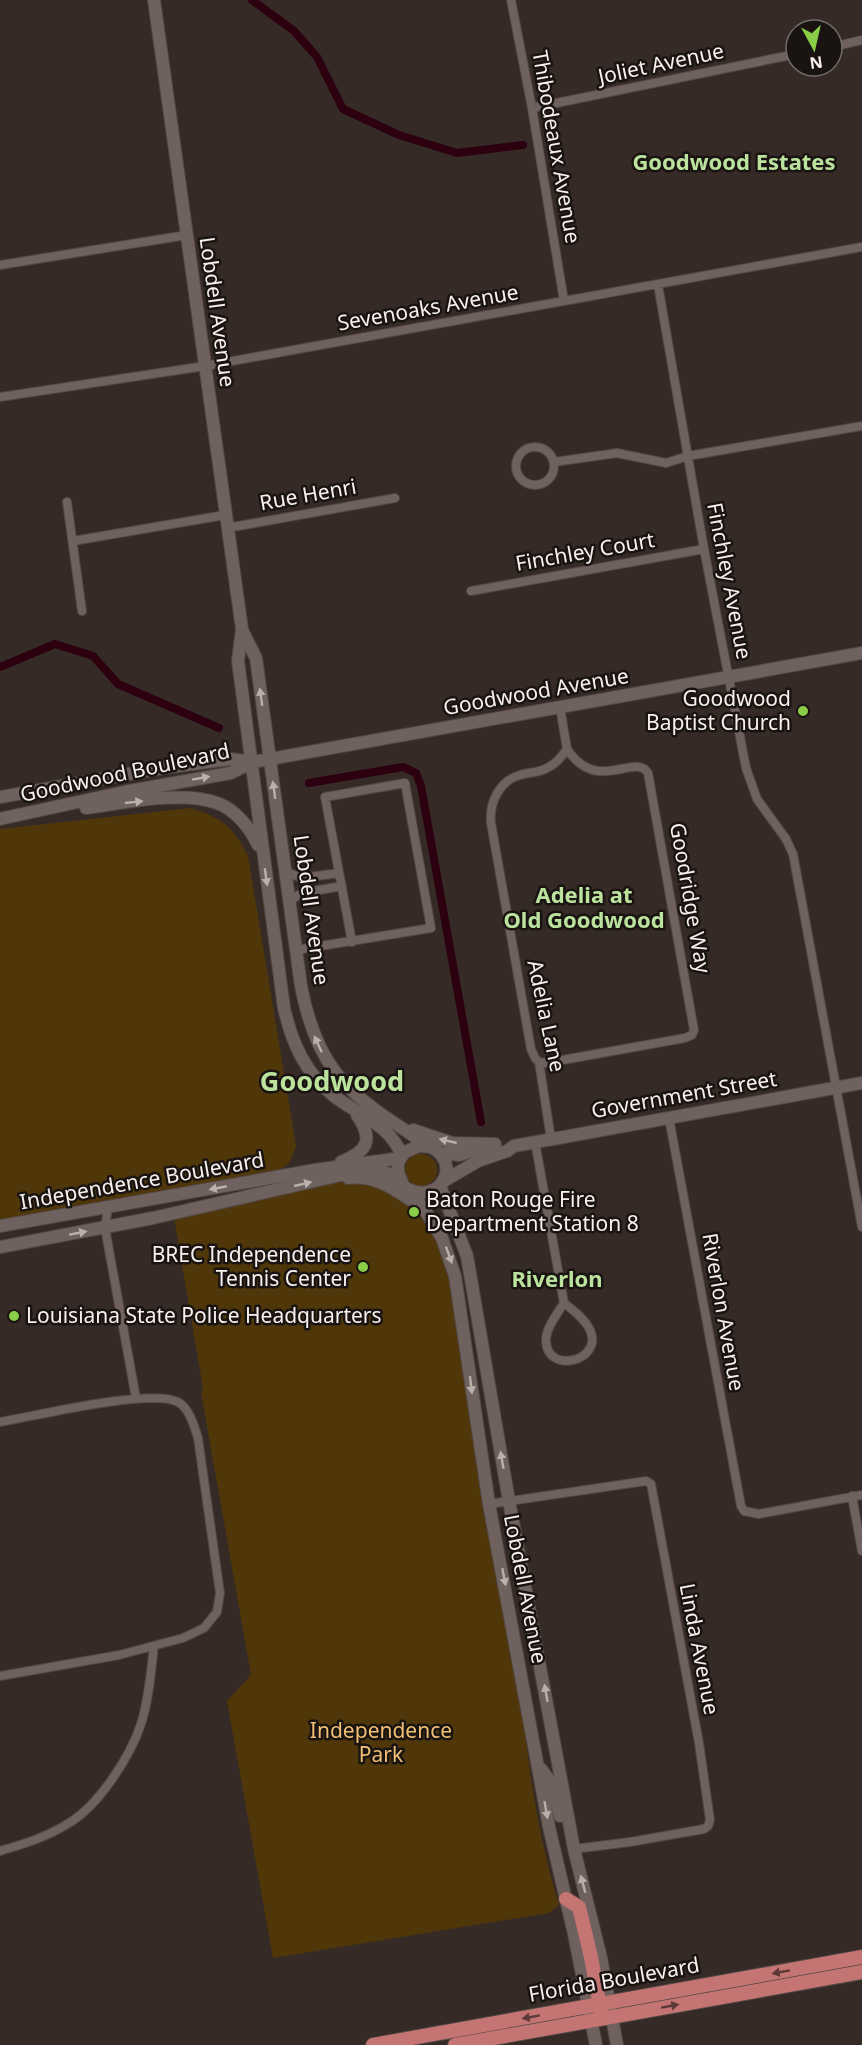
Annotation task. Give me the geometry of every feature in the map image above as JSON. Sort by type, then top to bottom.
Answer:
[{"type":"main road","name":"Lobdell Avenue","points":[[154,0],[242,629],[238,661],[281,989],[294,1042],[302,1060],[318,1082],[388,1132],[401,1157]]},
{"type":"main road","name":"Lobdell Avenue","points":[[242,629],[256,658],[301,986],[309,1022],[320,1049],[333,1071],[363,1102],[435,1150]]},
{"type":"main road","name":"Goodwood Avenue","points":[[252,762],[862,653]]},
{"type":"main road","name":"Goodwood Boulevard","points":[[0,797],[162,768],[230,759],[252,762]]},
{"type":"main road","name":"Goodwood Boulevard","points":[[0,819],[124,792],[231,773],[252,762]]},
{"type":"main road","points":[[124,792],[155,781],[162,768]]},
{"type":"main road","points":[[14,817],[186,797],[218,803],[237,815],[253,833],[262,854]]},
{"type":"main road","points":[[281,989],[301,986]]},
{"type":"main road","points":[[318,1082],[333,1071]]},
{"type":"main road","name":"Government Street","points":[[441,1184],[459,1172],[514,1146],[862,1083]]},
{"type":"main road","points":[[332,1167],[353,1157],[366,1143],[365,1126],[355,1110]]},
{"type":"main road","points":[[403,1129],[452,1143],[495,1144]]},
{"type":"main road","name":"Government Street","points":[[435,1150],[451,1155],[467,1154],[495,1144],[506,1143],[514,1146]]},
{"type":"main road","points":[[326,1179],[369,1169],[382,1171],[418,1194],[425,1194],[441,1184],[447,1172],[444,1159],[435,1150],[419,1146],[405,1152],[397,1167],[403,1184]]},
{"type":"main road","points":[[332,1167],[401,1157]]},
{"type":"main road","name":"Independence Boulevard","points":[[0,1226],[332,1167]]},
{"type":"main road","points":[[447,1202],[452,1183],[459,1172]]},
{"type":"main road","points":[[326,1179],[354,1177],[373,1180],[390,1186],[423,1206]]},
{"type":"main road","name":"Independence Boulevard","points":[[0,1247],[105,1228],[326,1179]]},
{"type":"main road","name":"Lobdell Avenue","points":[[403,1184],[423,1206],[442,1238],[455,1276],[489,1504],[549,1827],[566,1899]]},
{"type":"main road","name":"Lobdell Avenue","points":[[441,1184],[467,1256],[509,1501],[574,1849],[591,1912],[601,2012]]},
{"type":"main road","points":[[538,1766],[552,1784],[565,1844],[568,1850],[574,1849]]},
{"type":"main road","points":[[566,1899],[579,1907],[584,1922],[601,2012],[617,2045]]},
{"type":"main road","name":"Florida Boulevard","points":[[455,2045],[862,1957]]},
{"type":"main road","points":[[823,1964],[826,1978]]},
{"type":"main road","name":"Florida Boulevard","points":[[374,2045],[862,1972]]},
{"type":"main road","points":[[596,2045],[601,2012]]},
{"type":"street","name":"Thibodeaux Avenue","points":[[511,0],[532,108],[564,301]]},
{"type":"street","points":[[844,44],[862,40]]},
{"type":"street","name":"Joliet Avenue","points":[[532,108],[784,56]]},
{"type":"street","points":[[0,265],[187,235]]},
{"type":"street","name":"Sevenoaks Avenue","points":[[0,397],[205,366],[862,247]]},
{"type":"street","name":"Finchley Avenue","points":[[658,285],[704,549],[748,780],[757,799],[786,839],[793,854],[862,1227]]},
{"type":"street","points":[[554,462],[617,453],[666,463],[688,456],[862,426]]},
{"type":"street","points":[[535,446],[544,448],[554,462],[554,470],[543,484],[526,483],[519,478],[516,470],[516,461],[520,454],[527,448],[535,446]]},
{"type":"street","name":"Rue Henri","points":[[73,542],[395,498]]},
{"type":"street","points":[[68,502],[82,611]]},
{"type":"street","name":"Finchley Court","points":[[471,591],[704,549]]},
{"type":"street","points":[[560,708],[567,749]]},
{"type":"street","name":"Goodridge Way","points":[[539,1062],[546,1063],[685,1038],[694,1032],[651,779],[646,770],[639,766],[605,772],[593,771],[577,761],[567,749]]},
{"type":"street","name":"Adelia Lane","points":[[551,1139],[539,1062],[531,1049],[491,811],[496,795],[504,784],[521,775],[546,769],[558,761],[567,749]]},
{"type":"street","points":[[296,950],[352,942],[431,928],[405,783],[325,798],[352,942]]},
{"type":"street","points":[[285,871],[301,878],[339,873]]},
{"type":"street","points":[[289,901],[302,893],[342,886]]},
{"type":"street","name":"Riverlon Avenue","points":[[669,1118],[740,1500],[744,1511],[759,1514],[852,1496]]},
{"type":"street","points":[[535,1142],[564,1303],[545,1339],[552,1356],[561,1361],[580,1359],[588,1352],[592,1339],[590,1329],[582,1318],[564,1303]]},
{"type":"street","points":[[108,1207],[105,1228],[136,1398]]},
{"type":"street","points":[[36,1220],[39,1240]]},
{"type":"street","points":[[0,1422],[136,1398],[164,1398],[180,1403],[193,1419],[198,1438],[220,1593],[217,1612],[204,1628],[183,1638],[119,1655],[0,1676]]},
{"type":"street","name":"Linda Avenue","points":[[509,1501],[646,1481],[651,1484],[699,1743],[710,1820],[708,1826],[704,1828],[630,1842],[574,1849]]},
{"type":"street","points":[[862,1494],[852,1496],[862,1551]]},
{"type":"street","points":[[489,1504],[509,1501]]},
{"type":"street","points":[[0,1851],[34,1842],[70,1822],[101,1794],[129,1754],[142,1722],[154,1646]]},
{"type":"green space","points":[[190,808],[210,815],[225,824],[248,856],[296,1146],[290,1162],[278,1172],[0,1222],[0,829]]},
{"type":"green space","points":[[421,1154],[432,1159],[437,1170],[432,1181],[421,1186],[410,1181],[405,1170],[410,1159]]},
{"type":"green space","name":"Independence Park","points":[[351,1181],[369,1185],[400,1199],[424,1222],[434,1236],[450,1268],[523,1712],[536,1809],[559,1905],[549,1913],[273,1958],[227,1701],[251,1675],[201,1392],[203,1388],[174,1218],[322,1185]]},
{"type":"waterway","points":[[252,0],[294,31],[317,57],[343,109],[399,135],[457,153],[523,145]]},
{"type":"waterway","points":[[0,667],[55,644],[93,656],[118,684],[219,728]]},
{"type":"waterway","points":[[309,783],[403,767],[416,773],[421,786],[481,1122]]},
{"type":"place","name":"Goodwood Baptist Church","points":[[803,711]]},
{"type":"place","name":"Baton Rouge Fire Department Station 8","points":[[414,1212]]},
{"type":"place","name":"BREC Independence Tennis Center","points":[[363,1267]]},
{"type":"place","name":"Louisiana State Police Headquarters","points":[[14,1316]]},
{"type":"district","name":"Goodwood Estates","points":[[734,162]]},
{"type":"district","name":"Adelia at Old Goodwood","points":[[584,908]]},
{"type":"district","name":"Goodwood","points":[[332,1082]]},
{"type":"district","name":"Riverlon","points":[[557,1279]]}]
